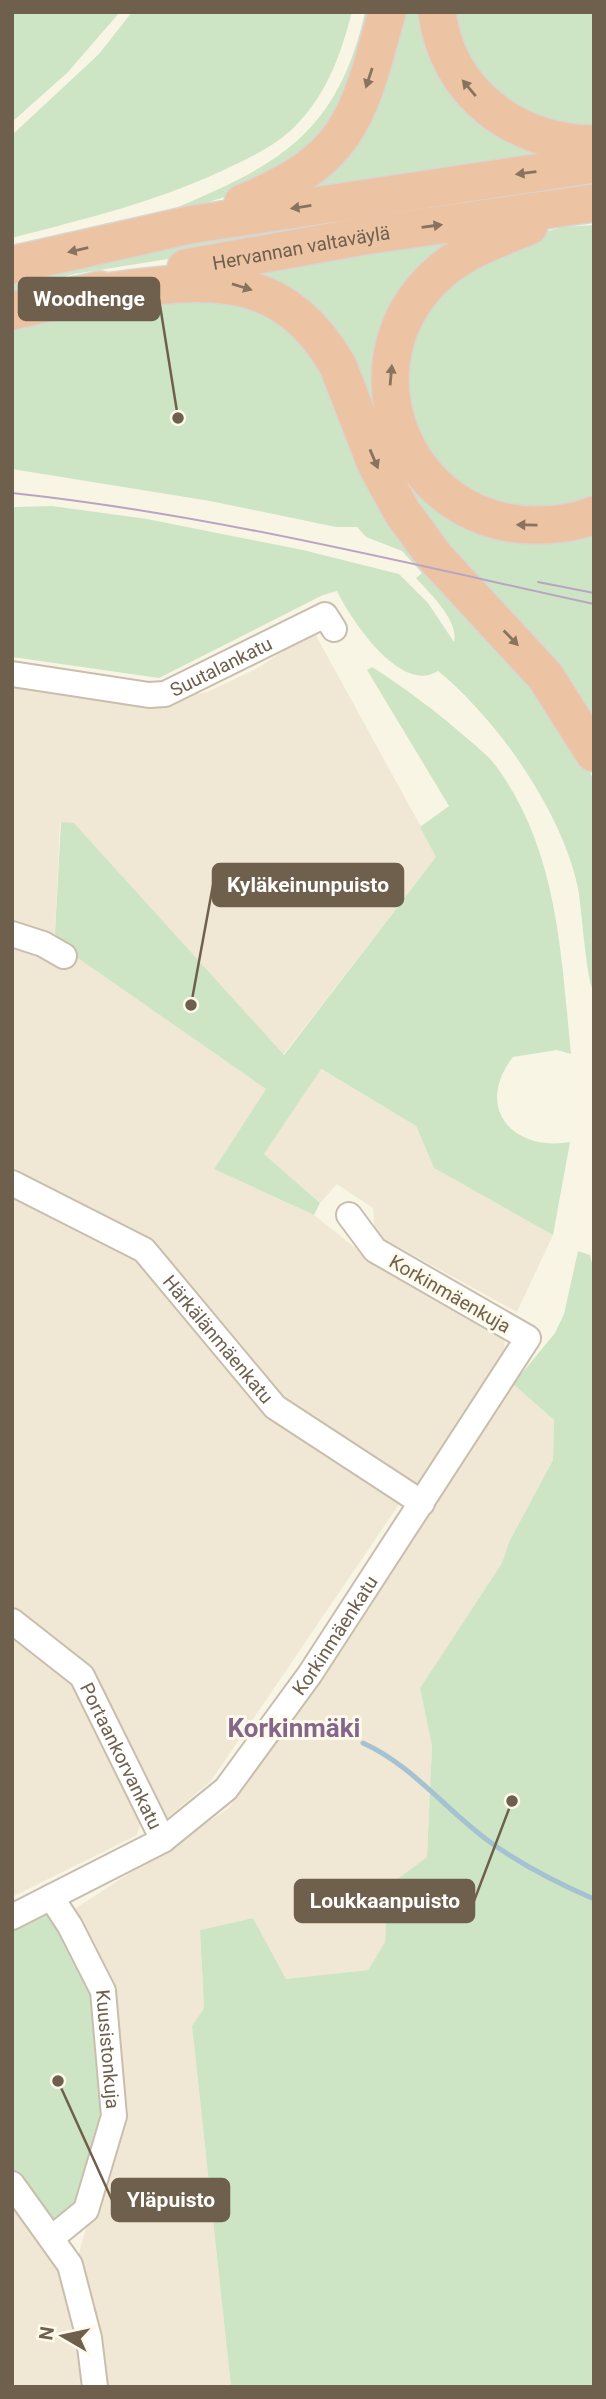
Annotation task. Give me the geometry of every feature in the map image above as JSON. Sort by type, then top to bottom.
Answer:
[{"type":"highway","points":[[189,225],[298,178],[335,147],[355,114],[365,89],[387,12]]},
{"type":"highway","points":[[437,12],[449,58],[472,93],[488,108],[506,121],[542,138],[594,144]]},
{"type":"highway","name":"Hervannan valtaväylä","points":[[22,263],[189,225],[594,164]]},
{"type":"highway","points":[[587,204],[495,239],[438,273],[403,323],[393,354],[390,390],[394,416],[406,447],[421,472],[465,509],[487,520],[518,525],[578,522],[594,515]]},
{"type":"highway","name":"Hervannan valtaväylä","points":[[44,303],[202,264],[363,236],[587,204]]},
{"type":"highway","points":[[44,303],[224,282],[264,295],[298,316],[327,348],[338,366],[382,476],[407,520],[435,557],[545,676],[594,753]]},
{"type":"street","name":"Suutalankatu","points":[[12,674],[149,695],[166,694],[325,615],[334,629]]},
{"type":"street","points":[[12,934],[43,944],[64,956]]},
{"type":"street","name":"Härkälänmäenkatu","points":[[12,1183],[144,1250],[275,1407],[422,1503]]},
{"type":"street","name":"Korkinmäenkuja","points":[[349,1215],[375,1250],[528,1338]]},
{"type":"street","name":"Korkinmäenkatu","points":[[12,1917],[163,1840],[226,1789],[310,1674],[528,1338]]},
{"type":"street","name":"Portaankorvankatu","points":[[12,1621],[82,1676],[163,1840]]},
{"type":"street","name":"Kuusistonkuja","points":[[51,1897],[70,1926],[103,1991],[114,2116],[86,2210],[52,2237]]},
{"type":"street","points":[[12,2184],[70,2264],[89,2337],[95,2387]]},
{"type":"shaded area","points":[[313,630],[437,856],[283,1055],[74,823],[60,823],[55,934],[12,925],[12,682],[152,704],[207,692],[258,668]]},
{"type":"shaded area","points":[[12,943],[63,970],[72,954],[266,1089],[214,1169],[314,1215],[363,1254],[504,1334],[505,1352],[420,1489],[280,1405],[152,1245],[12,1177]]},
{"type":"shaded area","points":[[320,1069],[416,1126],[434,1168],[553,1235],[517,1312],[375,1234],[373,1208],[337,1184],[320,1203],[264,1154]]},
{"type":"shaded area","points":[[12,1190],[139,1254],[270,1408],[402,1500],[211,1781],[167,1818],[85,1667],[12,1614]]},
{"type":"shaded area","points":[[513,1384],[554,1420],[553,1460],[509,1542],[502,1563],[420,1688],[432,1745],[427,1857],[388,1886],[385,1942],[368,1970],[286,1979],[253,1918],[200,1930],[204,2008],[192,2026],[231,2387],[105,2387],[76,2263],[119,2116],[70,1912],[229,1808]]},
{"type":"shaded area","points":[[12,1630],[78,1680],[142,1816],[137,1835],[12,1897]]},
{"type":"shaded area","points":[[12,2206],[60,2260],[73,2313],[84,2387],[12,2387]]},
{"type":"green space","points":[[120,12],[67,73],[12,122],[12,13]]},
{"type":"green space","points":[[132,12],[352,12],[338,56],[319,96],[300,121],[274,143],[224,170],[171,192],[120,209],[12,238],[12,135],[99,54]]},
{"type":"green space","points":[[365,12],[375,12],[322,145],[238,193],[156,216],[232,183],[292,145],[316,121],[336,92],[352,56]]},
{"type":"green space","points":[[394,12],[428,12],[444,68],[569,148],[292,190]]},
{"type":"green space","points":[[447,12],[594,12],[594,131],[534,120],[474,83]]},
{"type":"green space","points":[[594,177],[594,191],[74,274],[12,293],[12,279],[199,238]]},
{"type":"green space","points":[[594,225],[594,498],[586,503],[522,513],[440,474],[401,393],[424,305],[511,242],[562,227]]},
{"type":"green space","points":[[483,231],[383,346],[432,499],[594,527],[594,731],[424,529],[356,384],[234,274]]},
{"type":"green space","points":[[219,295],[298,332],[509,651],[576,746],[594,780],[594,993],[586,960],[578,888],[570,859],[558,829],[524,769],[483,715],[438,671],[424,676],[409,673],[393,664],[379,651],[353,619],[337,591],[323,595],[159,678],[12,657],[12,507],[52,506],[147,519],[303,550],[399,574],[428,603],[454,642],[448,616],[416,578],[422,573],[402,551],[366,537],[357,527],[336,527],[210,501],[12,469],[12,328],[158,297]]},
{"type":"green space","points":[[372,667],[434,711],[493,762],[517,798],[544,868],[559,941],[571,1054],[557,1050],[513,1057],[502,1075],[497,1093],[499,1109],[505,1122],[516,1133],[531,1140],[549,1143],[570,1142],[553,1235],[434,1168],[416,1126],[321,1069],[264,1154],[320,1203],[314,1215],[214,1169],[266,1089],[72,954],[55,934],[61,822],[74,823],[284,1055],[436,857],[420,827],[449,806],[367,670]]},
{"type":"green space","points":[[578,1251],[590,1255],[594,1272],[594,2387],[231,2387],[192,2026],[204,2008],[200,1930],[253,1918],[286,1979],[368,1970],[385,1942],[388,1886],[427,1857],[432,1746],[420,1688],[502,1563],[509,1542],[553,1460],[554,1420],[513,1384],[555,1333],[564,1314]]},
{"type":"green space","points":[[48,1915],[59,1922],[97,1996],[107,2118],[73,2214],[52,2226],[12,2175],[12,1928],[35,1916]]},
{"type":"waterway","points":[[363,1743],[397,1763],[502,1851],[540,1874],[594,1899]]},
{"type":"tram line","points":[[12,493],[231,526],[594,604]]},
{"type":"tram line","points":[[538,582],[594,593]]},
{"type":"place","name":"Woodhenge","points":[[178,418]]},
{"type":"place","name":"Kyläkeinunpuisto","points":[[191,1005]]},
{"type":"place","name":"Loukkaanpuisto","points":[[512,1801]]},
{"type":"place","name":"Yläpuisto","points":[[58,2081]]},
{"type":"district","name":"Korkinmäki","points":[[294,1728]]}]
